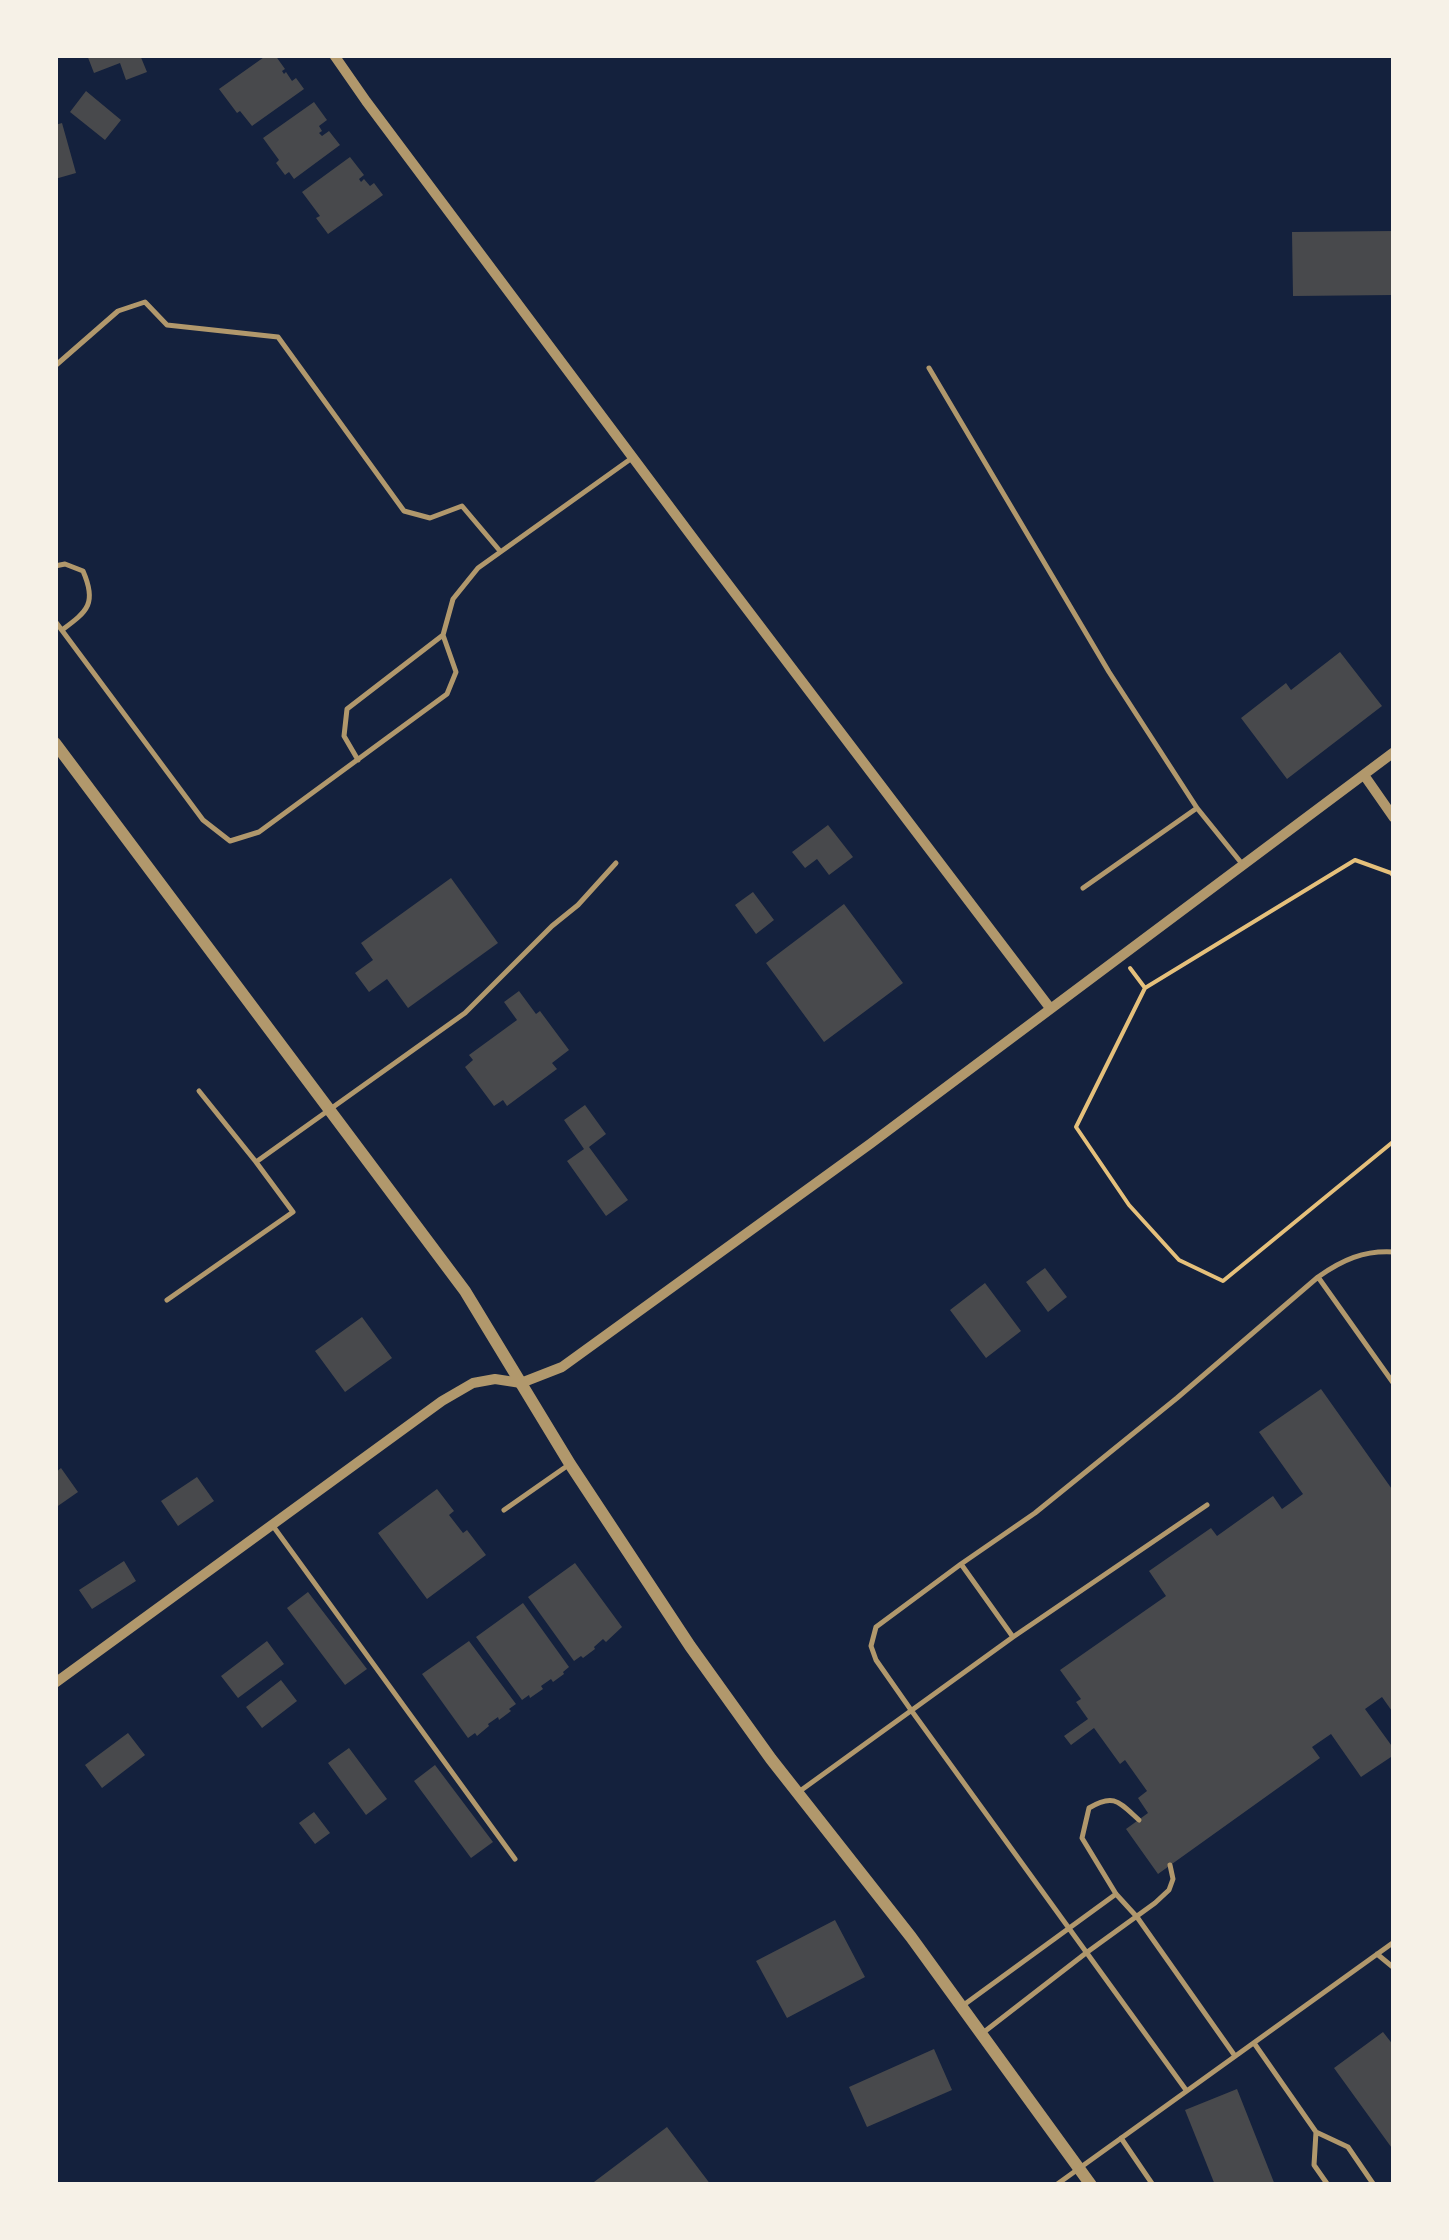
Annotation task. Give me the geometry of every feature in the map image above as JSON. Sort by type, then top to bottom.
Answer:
[{"type":"street","points":[[334,55],[632,458],[1050,1008]]},
{"type":"street","points":[[55,743],[465,1292],[570,1464],[690,1646],[797,1793],[911,1937],[1091,2185]]},
{"type":"street","points":[[55,1683],[442,1400],[472,1383],[494,1378],[522,1384],[562,1367],[839,1167],[1394,752]]},
{"type":"street","points":[[1364,775],[1394,818]]},
{"type":"lane","points":[[55,366],[118,312],[145,302],[167,326],[278,337],[404,511],[430,518],[462,506],[500,551]]},
{"type":"lane","points":[[929,368],[1109,672],[1196,808],[1243,865]]},
{"type":"lane","points":[[55,621],[203,820],[230,841],[259,832],[447,694],[456,672],[443,636],[454,599],[478,568],[632,458]]},
{"type":"lane","points":[[55,566],[65,564],[84,572],[91,589],[88,606],[62,630]]},
{"type":"lane","points":[[358,760],[344,736],[346,709],[443,636]]},
{"type":"lane","points":[[1083,888],[1196,808]]},
{"type":"lane","points":[[256,1162],[465,1013],[616,864]]},
{"type":"lane","points":[[166,1300],[293,1212],[199,1091]]},
{"type":"lane","points":[[1186,2090],[911,1710],[876,1660],[871,1646],[876,1627],[1035,1514],[1318,1277],[1352,1256],[1394,1252]]},
{"type":"lane","points":[[1318,1277],[1394,1384]]},
{"type":"lane","points":[[504,1510],[570,1464]]},
{"type":"lane","points":[[797,1793],[1013,1636],[1207,1505]]},
{"type":"lane","points":[[272,1524],[515,1859]]},
{"type":"lane","points":[[961,1564],[1013,1636]]},
{"type":"lane","points":[[1139,1820],[1120,1802],[1103,1800],[1089,1808],[1082,1838],[1116,1894],[1138,1918],[1236,2056]]},
{"type":"lane","points":[[982,2034],[1138,1918],[1169,1890],[1173,1880],[1170,1865]]},
{"type":"lane","points":[[962,2006],[1116,1894]]},
{"type":"lane","points":[[1056,2185],[1394,1942]]},
{"type":"lane","points":[[1377,1954],[1394,1968]]},
{"type":"lane","points":[[1254,2043],[1316,2132],[1348,2147],[1374,2185]]},
{"type":"lane","points":[[1316,2132],[1314,2165],[1328,2185]]},
{"type":"lane","points":[[1121,2138],[1153,2185]]},
{"type":"path","points":[[1394,877],[1355,860],[1145,988],[1076,1126],[1128,1205],[1178,1260],[1224,1281],[1394,1141]]},
{"type":"path","points":[[1120,956],[1145,988]]},
{"type":"building","points":[[87,55],[140,55],[147,72],[126,80],[120,63],[94,73]]},
{"type":"building","points":[[267,55],[275,55],[285,69],[284,74],[292,81],[296,78],[304,89],[252,126],[219,89]]},
{"type":"building","points":[[86,91],[121,120],[105,140],[70,112]]},
{"type":"building","points":[[314,102],[327,120],[319,126],[319,133],[322,136],[329,131],[340,145],[294,179],[289,172],[285,175],[263,138]]},
{"type":"building","points":[[62,123],[76,173],[55,179],[55,125]]},
{"type":"building","points":[[350,157],[364,175],[359,179],[361,182],[364,179],[370,186],[374,183],[383,195],[328,234],[302,192]]},
{"type":"building","points":[[1394,231],[1394,295],[1293,296],[1292,232]]},
{"type":"building","points":[[1340,652],[1382,706],[1287,779],[1241,718],[1286,683],[1291,690]]},
{"type":"building","points":[[828,825],[853,857],[829,875],[817,859],[805,868],[792,852]]},
{"type":"building","points":[[451,878],[498,943],[408,1008],[387,979],[369,992],[355,973],[373,960],[361,943]]},
{"type":"building","points":[[753,892],[774,920],[756,934],[735,905]]},
{"type":"building","points":[[844,904],[903,983],[824,1042],[766,963]]},
{"type":"building","points":[[519,991],[536,1014],[540,1011],[569,1050],[552,1063],[557,1069],[507,1106],[503,1100],[494,1106],[465,1067],[473,1060],[469,1055],[517,1020],[504,1002]]},
{"type":"building","points":[[585,1105],[606,1134],[589,1147],[628,1200],[606,1216],[567,1161],[584,1149],[564,1120]]},
{"type":"building","points":[[1045,1268],[1067,1297],[1048,1312],[1026,1282]]},
{"type":"building","points":[[985,1283],[1021,1331],[986,1358],[950,1310]]},
{"type":"building","points":[[362,1317],[392,1358],[345,1392],[315,1351]]},
{"type":"building","points":[[1321,1389],[1394,1492],[1394,1714],[1382,1697],[1365,1709],[1394,1749],[1394,1755],[1361,1777],[1331,1734],[1312,1747],[1320,1758],[1158,1874],[1126,1829],[1148,1813],[1138,1798],[1147,1791],[1125,1760],[1120,1764],[1094,1728],[1071,1745],[1064,1736],[1088,1719],[1076,1702],[1081,1699],[1060,1670],[1166,1596],[1149,1571],[1211,1528],[1217,1536],[1273,1496],[1282,1509],[1303,1494],[1259,1432]]},
{"type":"building","points":[[61,1468],[78,1492],[55,1508],[55,1473]]},
{"type":"building","points":[[197,1477],[214,1501],[178,1526],[161,1501]]},
{"type":"building","points":[[437,1489],[454,1511],[449,1515],[463,1533],[467,1530],[486,1555],[427,1599],[378,1533]]},
{"type":"building","points":[[124,1561],[136,1581],[92,1609],[79,1590]]},
{"type":"building","points":[[575,1563],[622,1627],[574,1661],[528,1597]]},
{"type":"building","points":[[308,1592],[367,1669],[345,1685],[287,1608]]},
{"type":"building","points":[[523,1603],[569,1667],[553,1682],[551,1679],[541,1686],[543,1689],[522,1700],[476,1637]]},
{"type":"building","points":[[267,1641],[284,1664],[238,1698],[221,1676]]},
{"type":"building","points":[[469,1641],[516,1704],[477,1736],[475,1733],[468,1738],[422,1674]]},
{"type":"building","points":[[281,1680],[297,1701],[262,1728],[246,1707]]},
{"type":"building","points":[[128,1733],[145,1755],[102,1788],[85,1765]]},
{"type":"building","points":[[349,1748],[387,1799],[366,1815],[328,1763]]},
{"type":"building","points":[[435,1765],[493,1842],[471,1858],[414,1781]]},
{"type":"building","points":[[314,1812],[330,1833],[315,1844],[299,1823]]},
{"type":"building","points":[[835,1920],[865,1977],[787,2018],[756,1961]]},
{"type":"building","points":[[1383,2032],[1394,2046],[1394,2151],[1334,2068]]},
{"type":"building","points":[[934,2049],[952,2090],[867,2127],[849,2087]]},
{"type":"building","points":[[1237,2089],[1275,2185],[1215,2185],[1185,2110]]},
{"type":"building","points":[[667,2127],[711,2185],[590,2185]]}]
